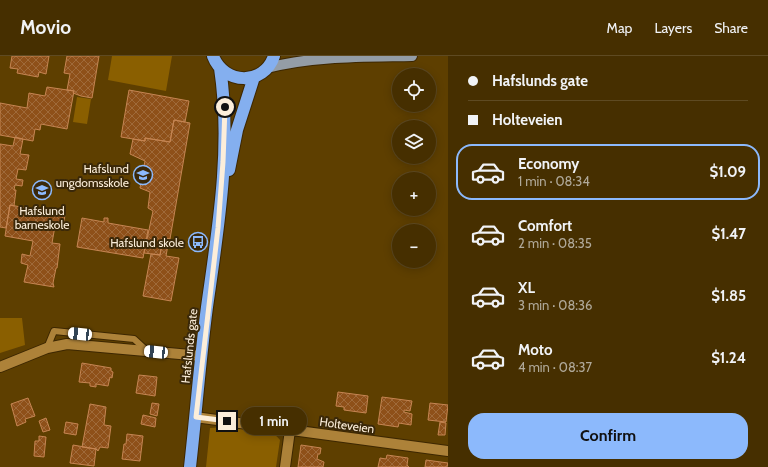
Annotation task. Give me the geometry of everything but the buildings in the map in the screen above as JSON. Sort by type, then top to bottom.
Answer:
[{"type":"highway","points":[[213,56],[220,68],[236,78],[254,77],[267,68],[274,56]]},
{"type":"highway","name":"Hafslunds gate","points":[[190,467],[218,228],[225,128],[224,93],[220,68]]},
{"type":"highway","name":"Hafslunds gate","points":[[218,228],[237,130],[254,77]]},
{"type":"main road","points":[[267,68],[299,60],[357,56],[412,56]]},
{"type":"street","points":[[0,367],[47,348],[75,344],[202,356]]},
{"type":"street","name":"Holteveien","points":[[196,417],[448,451]]},
{"type":"street","points":[[285,467],[290,430]]},
{"type":"lane","points":[[47,348],[54,331],[134,339],[148,352]]},
{"type":"shaded area","points":[[112,56],[172,56],[166,91],[108,80]]},
{"type":"shaded area","points":[[77,97],[91,99],[87,124],[73,122]]},
{"type":"shaded area","points":[[0,318],[22,318],[25,345],[0,353]]},
{"type":"shaded area","points":[[210,428],[254,428],[275,435],[280,440],[276,467],[206,467]]},
{"type":"place","name":"Hafslund ungdomsskole","points":[[143,175]]},
{"type":"place","name":"Hafslund barneskole","points":[[42,190]]},
{"type":"place","name":"Hafslund skole","points":[[198,242]]},
{"type":"route","points":[[225,107],[225,128],[218,228],[206,315],[196,417],[227,421]]}]
